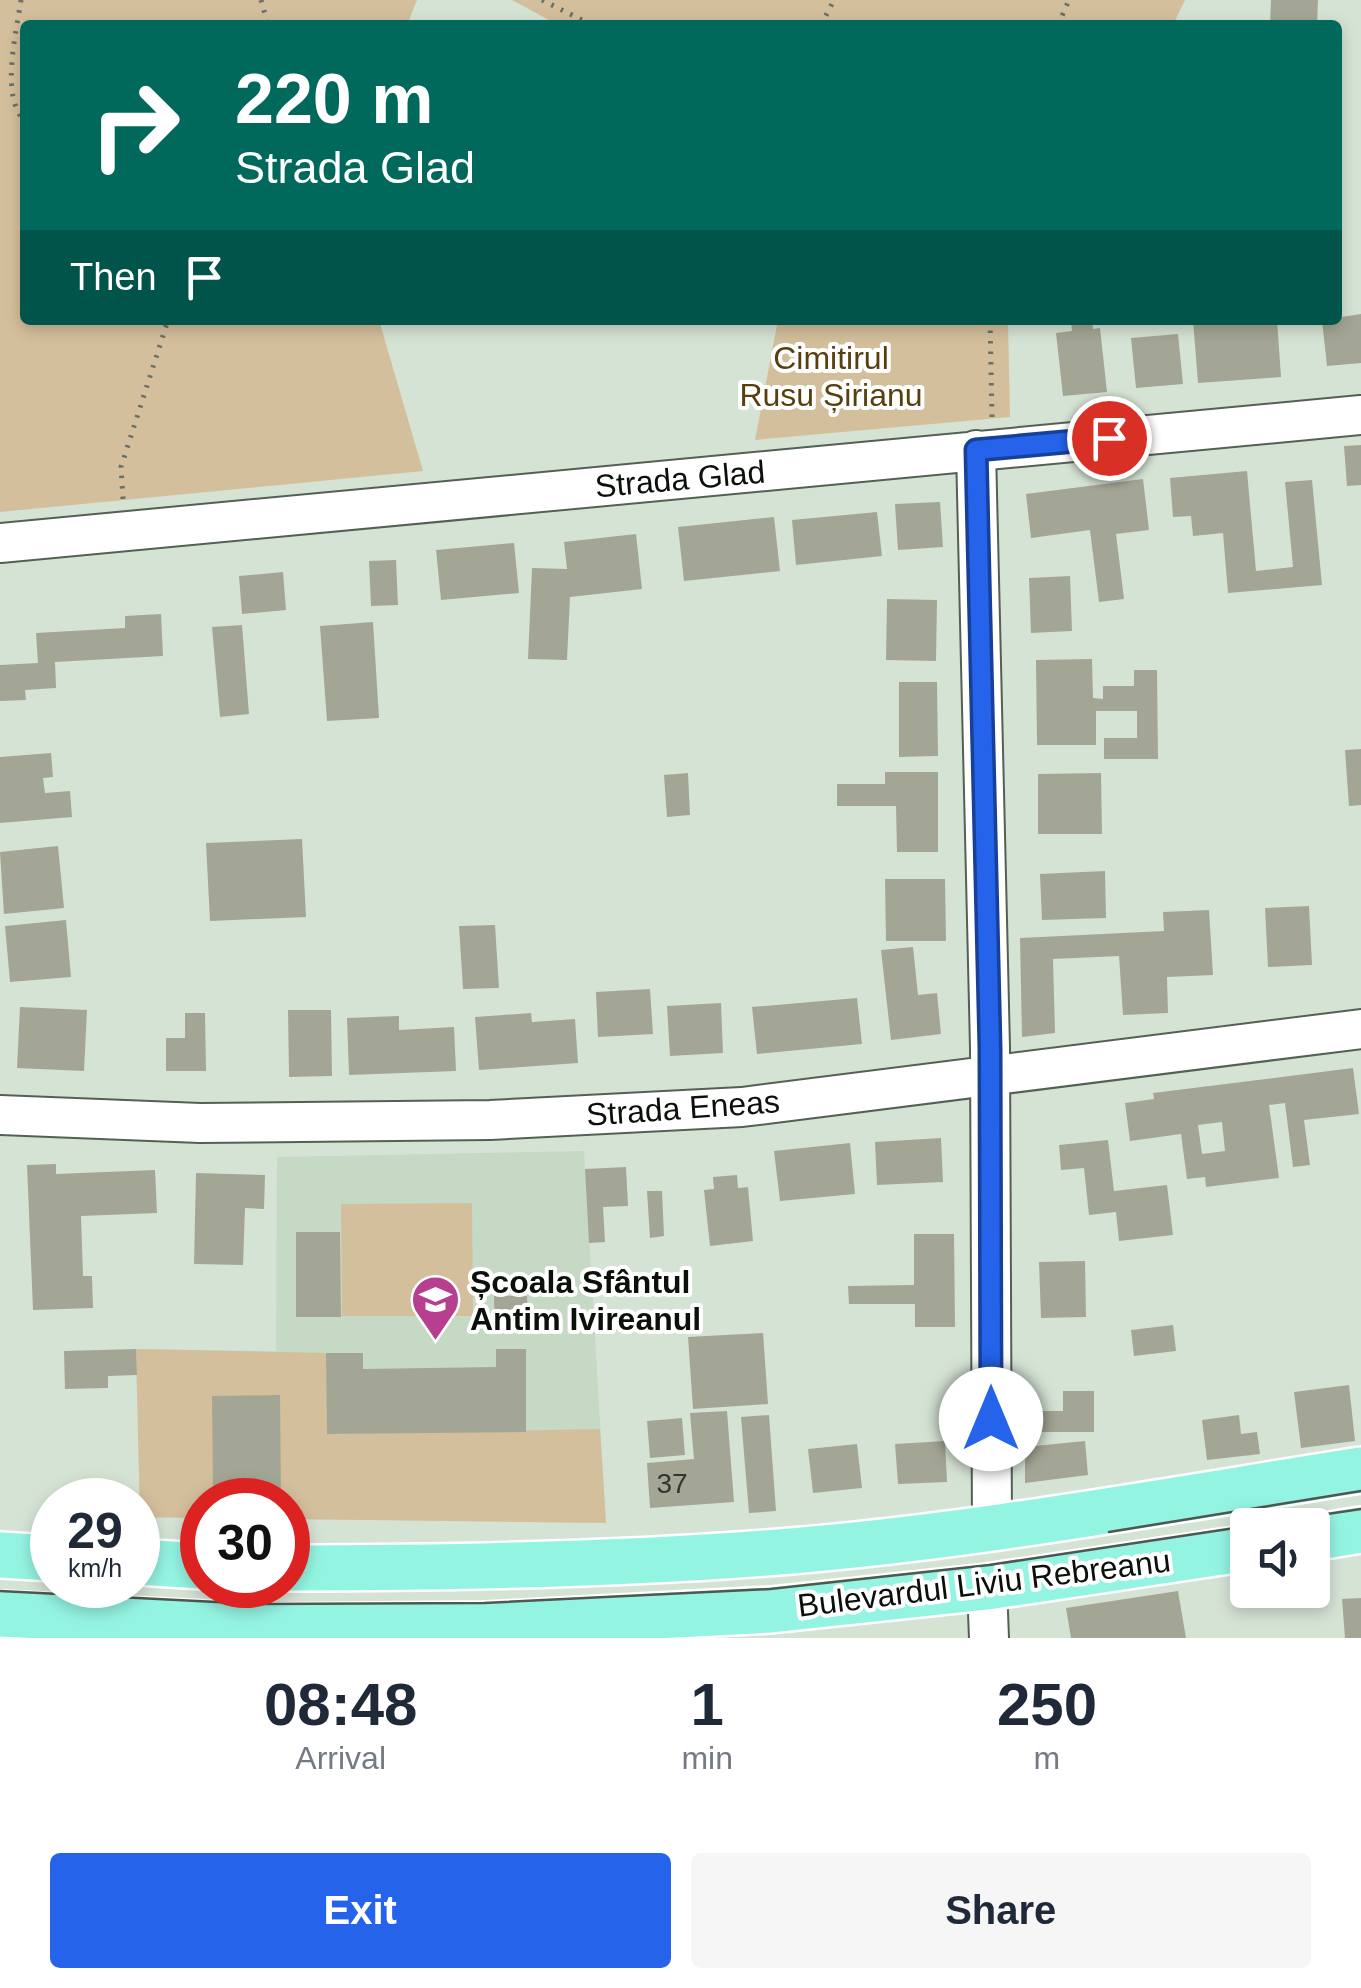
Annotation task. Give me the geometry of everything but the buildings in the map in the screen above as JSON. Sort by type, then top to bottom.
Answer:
[{"type":"main road","name":"Bulevardul Liviu Rebreanu","points":[[310,1568],[485,1568],[768,1552],[992,1527],[1361,1470]]},
{"type":"main road","points":[[1330,1535],[1361,1530]]},
{"type":"main road","name":"Bulevardul Liviu Rebreanu","points":[[0,1614],[272,1627],[484,1625],[771,1610],[987,1587],[1230,1551]]},
{"type":"main road","points":[[0,1555],[30,1557]]},
{"type":"street","name":"Strada Glad","points":[[0,543],[1361,415]]},
{"type":"street","points":[[984,449],[992,1527]]},
{"type":"street","name":"Strada Eneas","points":[[0,1115],[200,1123],[490,1120],[742,1107],[1361,1029]]},
{"type":"street","points":[[987,1587],[989,1638]]},
{"type":"path","points":[[20,118],[15,114],[7,90],[21,0]]},
{"type":"path","points":[[542,0],[584,20]]},
{"type":"path","points":[[124,532],[121,467],[166,325]]},
{"type":"path","points":[[984,449],[990,325]]},
{"type":"shaded area","name":"Școala Sfântul Antim Ivireanul","points":[[584,1151],[606,1523],[310,1519],[310,1478],[180,1478],[180,1518],[160,1517],[160,1478],[139,1478],[136,1349],[276,1351],[277,1157]]},
{"type":"green space","points":[[0,0],[417,0],[409,20],[20,20],[20,325],[380,325],[423,471],[0,512]]},
{"type":"green space","points":[[512,0],[1185,0],[1175,20],[549,20]]},
{"type":"green space","name":"Cimitirul Rusu Șirianu","points":[[777,325],[1008,325],[1010,417],[755,440]]},
{"type":"green space","points":[[472,1203],[473,1316],[342,1316],[341,1204]]},
{"type":"green space","points":[[136,1349],[326,1353],[328,1434],[600,1429],[606,1523],[310,1519],[310,1478],[180,1478],[180,1518],[160,1517],[160,1478],[139,1478]]},
{"type":"tram line","points":[[1109,1532],[1361,1491]]},
{"type":"tram line","points":[[1330,1514],[1361,1509]]},
{"type":"tram line","points":[[0,1591],[257,1604],[484,1603],[770,1589],[989,1565],[1230,1529]]},
{"type":"place","name":"Școala Sfântul Antim Ivireanul","points":[[435,1342]]},
{"type":"route","points":[[991,1419],[990,1048],[976,450],[1109,438]]}]
